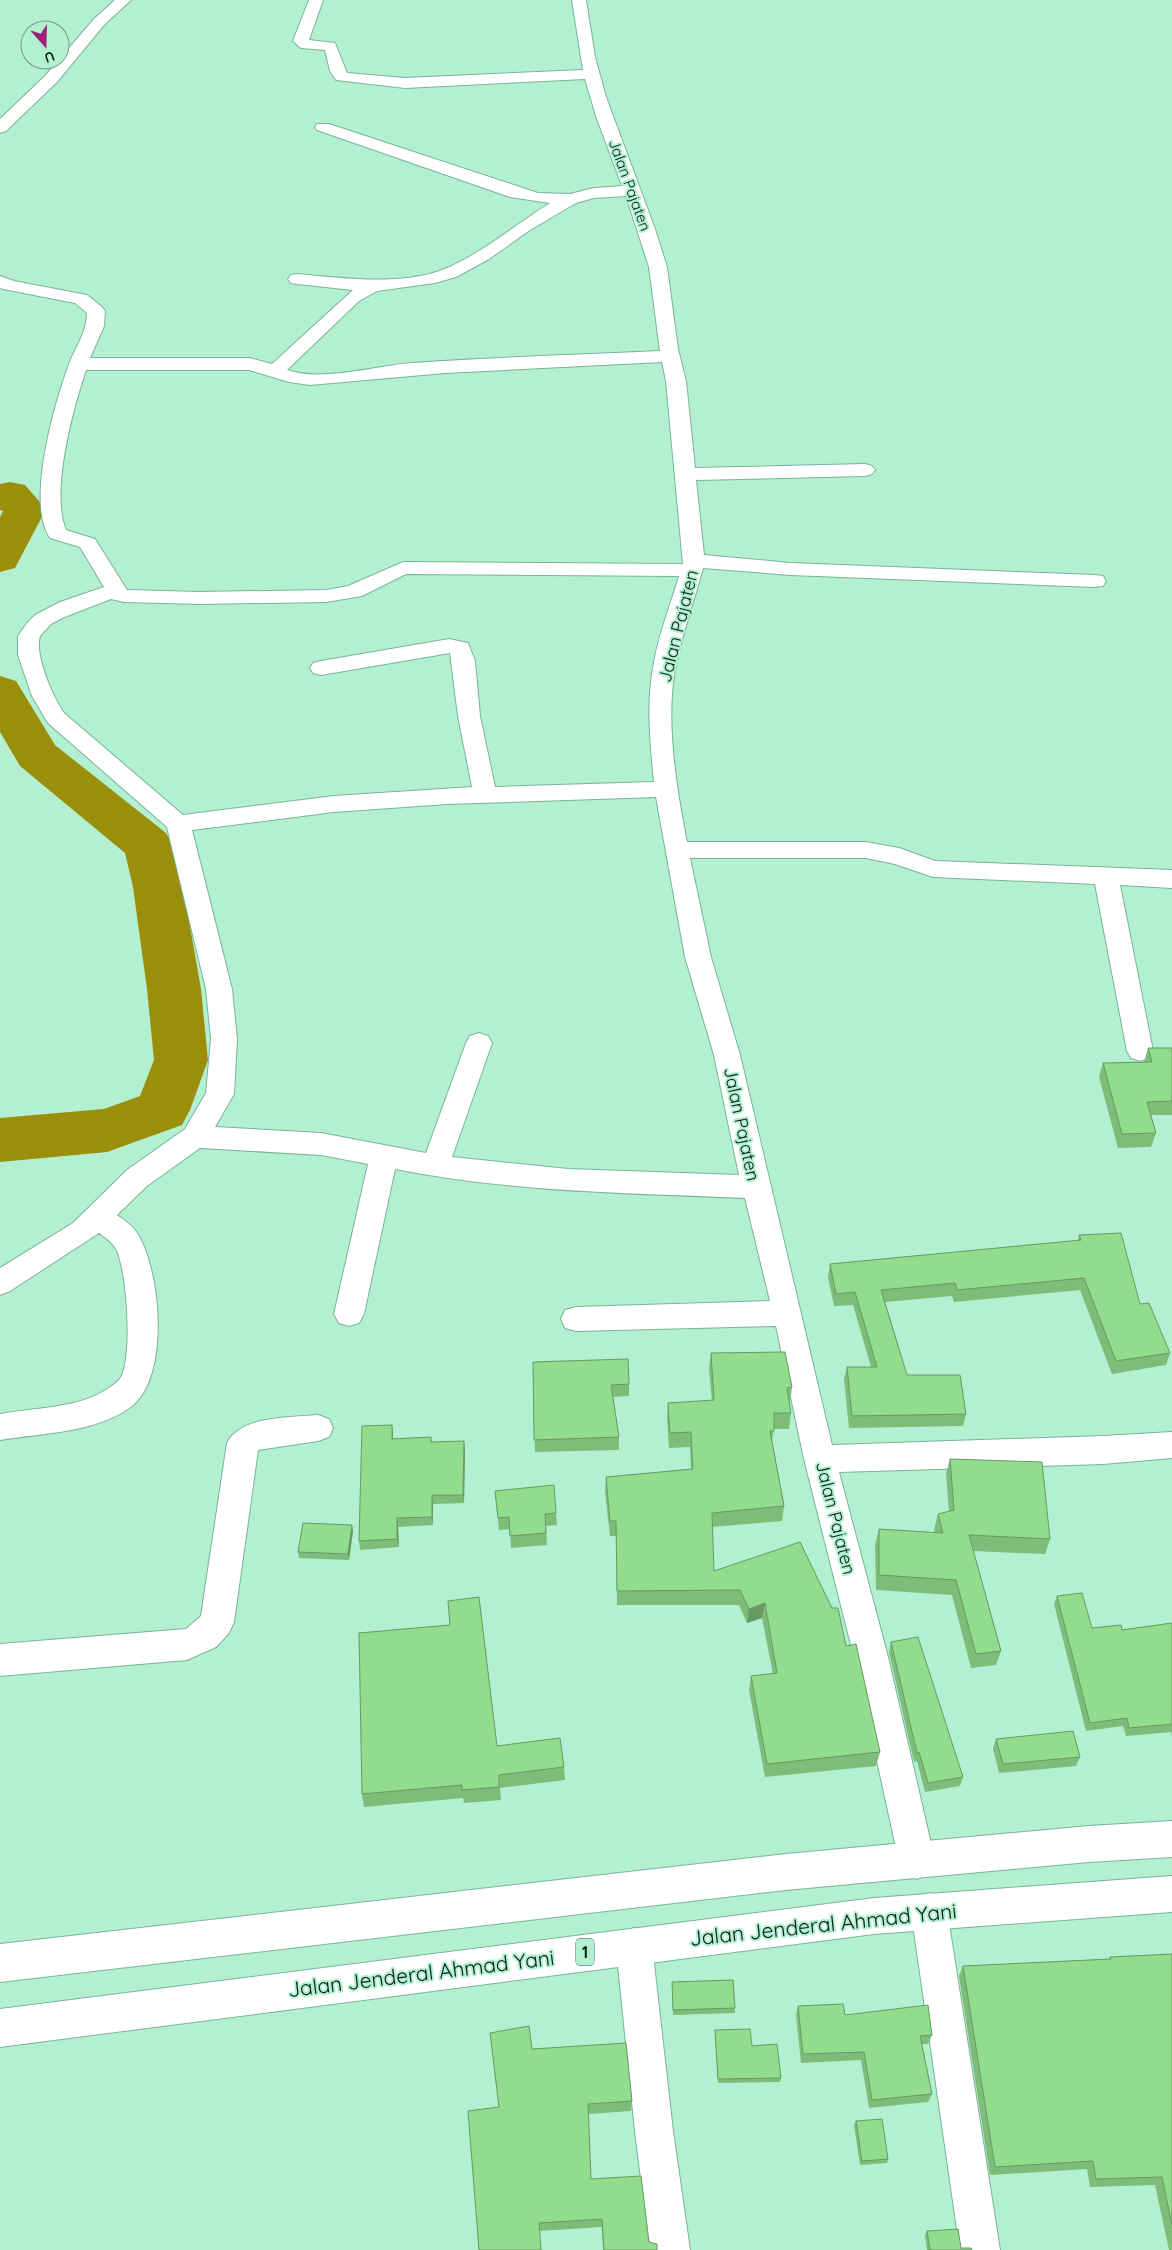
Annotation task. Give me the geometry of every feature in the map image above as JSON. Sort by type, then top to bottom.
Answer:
[{"type":"main road","points":[[0,128],[51,79],[99,22],[124,0]]},
{"type":"main road","points":[[316,0],[301,41],[306,45],[330,46],[336,60],[337,73],[342,77],[405,83],[592,74]]},
{"type":"main road","name":"Jalan Pajaten","points":[[579,0],[592,74],[618,157],[656,259],[674,370],[686,474],[693,566],[665,661],[660,704],[661,740],[676,850],[698,957],[727,1055],[756,1187],[788,1313],[820,1459],[871,1657],[917,1861]]},
{"type":"main road","points":[[323,128],[516,193],[538,198],[570,199],[594,193],[632,191]]},
{"type":"main road","points":[[297,279],[372,286],[435,278],[450,273],[484,255],[524,226],[570,199]]},
{"type":"main road","points":[[0,281],[9,285],[81,299],[96,311],[97,322],[78,364],[67,397],[53,468],[49,509],[57,534],[77,538],[92,550],[116,590],[124,596],[200,598],[326,596],[354,591],[403,568],[693,566],[1095,580]]},
{"type":"main road","points":[[274,372],[353,297],[372,286]]},
{"type":"main road","points":[[78,364],[249,364],[262,365],[274,372],[296,378],[358,376],[419,368],[674,370]]},
{"type":"main road","points":[[686,474],[866,470]]},
{"type":"main road","points":[[0,1283],[70,1240],[98,1218],[137,1178],[195,1137],[220,1094],[224,1039],[219,989],[178,824],[56,718],[45,703],[28,653],[29,635],[40,623],[53,614],[116,590]]},
{"type":"main road","points":[[321,668],[449,646],[460,648],[464,661],[468,716],[486,794]]},
{"type":"main road","points":[[178,824],[334,804],[486,794],[667,789]]},
{"type":"main road","points":[[676,850],[866,850],[899,856],[933,869],[1172,879]]},
{"type":"main road","points":[[1106,875],[1140,1051]]},
{"type":"main road","points":[[435,1166],[479,1043]]},
{"type":"main road","points":[[195,1137],[321,1144],[435,1166],[501,1175],[558,1180],[756,1187]]},
{"type":"main road","points":[[350,1314],[384,1156]]},
{"type":"main road","points":[[0,1427],[94,1411],[110,1404],[134,1383],[140,1364],[141,1340],[140,1298],[136,1264],[129,1243],[98,1218]]},
{"type":"main road","points":[[576,1319],[788,1313]]},
{"type":"main road","points":[[0,1660],[187,1644],[196,1641],[211,1631],[217,1622],[243,1443],[252,1436],[318,1428]]},
{"type":"main road","points":[[820,1459],[1103,1450],[1172,1445]]},
{"type":"main road","points":[[0,1963],[786,1872],[1089,1844],[1172,1839]]},
{"type":"main road","name":"Jalan Jenderal Ahmad Yani","points":[[0,2028],[634,1946],[928,1911],[1172,1894]]},
{"type":"main road","points":[[928,1911],[980,2250]]},
{"type":"main road","points":[[634,1946],[654,2131],[670,2250]]},
{"type":"building","points":[[1148,1048],[1172,1048],[1172,1101],[1147,1102],[1156,1133],[1122,1134],[1103,1063],[1152,1062]]},
{"type":"building","points":[[1121,1233],[1140,1304],[1149,1303],[1170,1353],[1116,1361],[1084,1278],[957,1290],[955,1283],[881,1290],[907,1375],[960,1375],[966,1414],[852,1416],[847,1367],[877,1367],[855,1292],[836,1294],[830,1264],[1081,1240],[1079,1235]]},
{"type":"building","points":[[785,1352],[792,1387],[787,1388],[791,1413],[774,1413],[774,1431],[770,1431],[784,1506],[712,1513],[714,1571],[800,1542],[832,1608],[838,1608],[846,1646],[856,1644],[880,1752],[767,1764],[751,1676],[777,1673],[765,1603],[749,1609],[740,1590],[617,1591],[616,1521],[610,1521],[606,1477],[693,1469],[691,1432],[670,1433],[668,1403],[714,1400],[711,1353]]},
{"type":"building","points":[[628,1359],[629,1384],[611,1385],[619,1437],[534,1440],[533,1362]]},
{"type":"building","points":[[392,1425],[392,1439],[431,1437],[431,1442],[464,1441],[463,1495],[432,1495],[432,1517],[397,1518],[397,1539],[359,1541],[362,1426]]},
{"type":"building","points":[[950,1459],[1042,1462],[1050,1539],[969,1535],[1001,1651],[976,1654],[956,1580],[879,1575],[879,1529],[943,1533],[938,1514],[954,1510]]},
{"type":"building","points":[[554,1485],[556,1513],[545,1514],[546,1533],[510,1536],[509,1517],[498,1518],[495,1491]]},
{"type":"building","points":[[303,1523],[352,1525],[348,1554],[298,1552]]},
{"type":"building","points":[[1082,1593],[1092,1628],[1121,1625],[1122,1630],[1172,1623],[1172,1724],[1129,1728],[1127,1718],[1090,1723],[1057,1596]]},
{"type":"building","points":[[479,1597],[497,1746],[560,1738],[564,1767],[499,1775],[499,1787],[462,1790],[462,1785],[362,1794],[359,1633],[450,1625],[448,1601]]},
{"type":"building","points":[[918,1637],[963,1777],[928,1783],[919,1752],[917,1753],[891,1642]]},
{"type":"building","points":[[1073,1731],[1080,1757],[1003,1764],[996,1739]]},
{"type":"building","points":[[1172,1954],[1172,2225],[1162,2177],[1096,2179],[1093,2161],[995,2167],[963,1966]]},
{"type":"building","points":[[733,1980],[735,2008],[673,2010],[672,1982]]},
{"type":"building","points":[[843,2004],[845,2015],[928,2005],[932,2035],[920,2036],[932,2094],[872,2100],[864,2052],[803,2054],[798,2006]]},
{"type":"building","points":[[529,2026],[532,2049],[626,2043],[632,2101],[588,2104],[591,2179],[641,2176],[649,2242],[657,2244],[657,2250],[604,2250],[602,2219],[539,2223],[541,2250],[479,2250],[468,2111],[499,2107],[490,2033]]},
{"type":"building","points":[[750,2029],[752,2046],[777,2044],[781,2078],[718,2079],[715,2030]]},
{"type":"building","points":[[882,2119],[888,2159],[862,2161],[856,2121]]},
{"type":"building","points":[[958,2229],[961,2248],[971,2248],[972,2250],[930,2250],[927,2231]]},
{"type":"waterway","points":[[0,497],[10,494],[25,509],[0,559]]},
{"type":"waterway","points":[[0,691],[37,755],[90,800],[148,845],[158,887],[174,989],[181,1060],[162,1110],[107,1130],[0,1140]]}]
